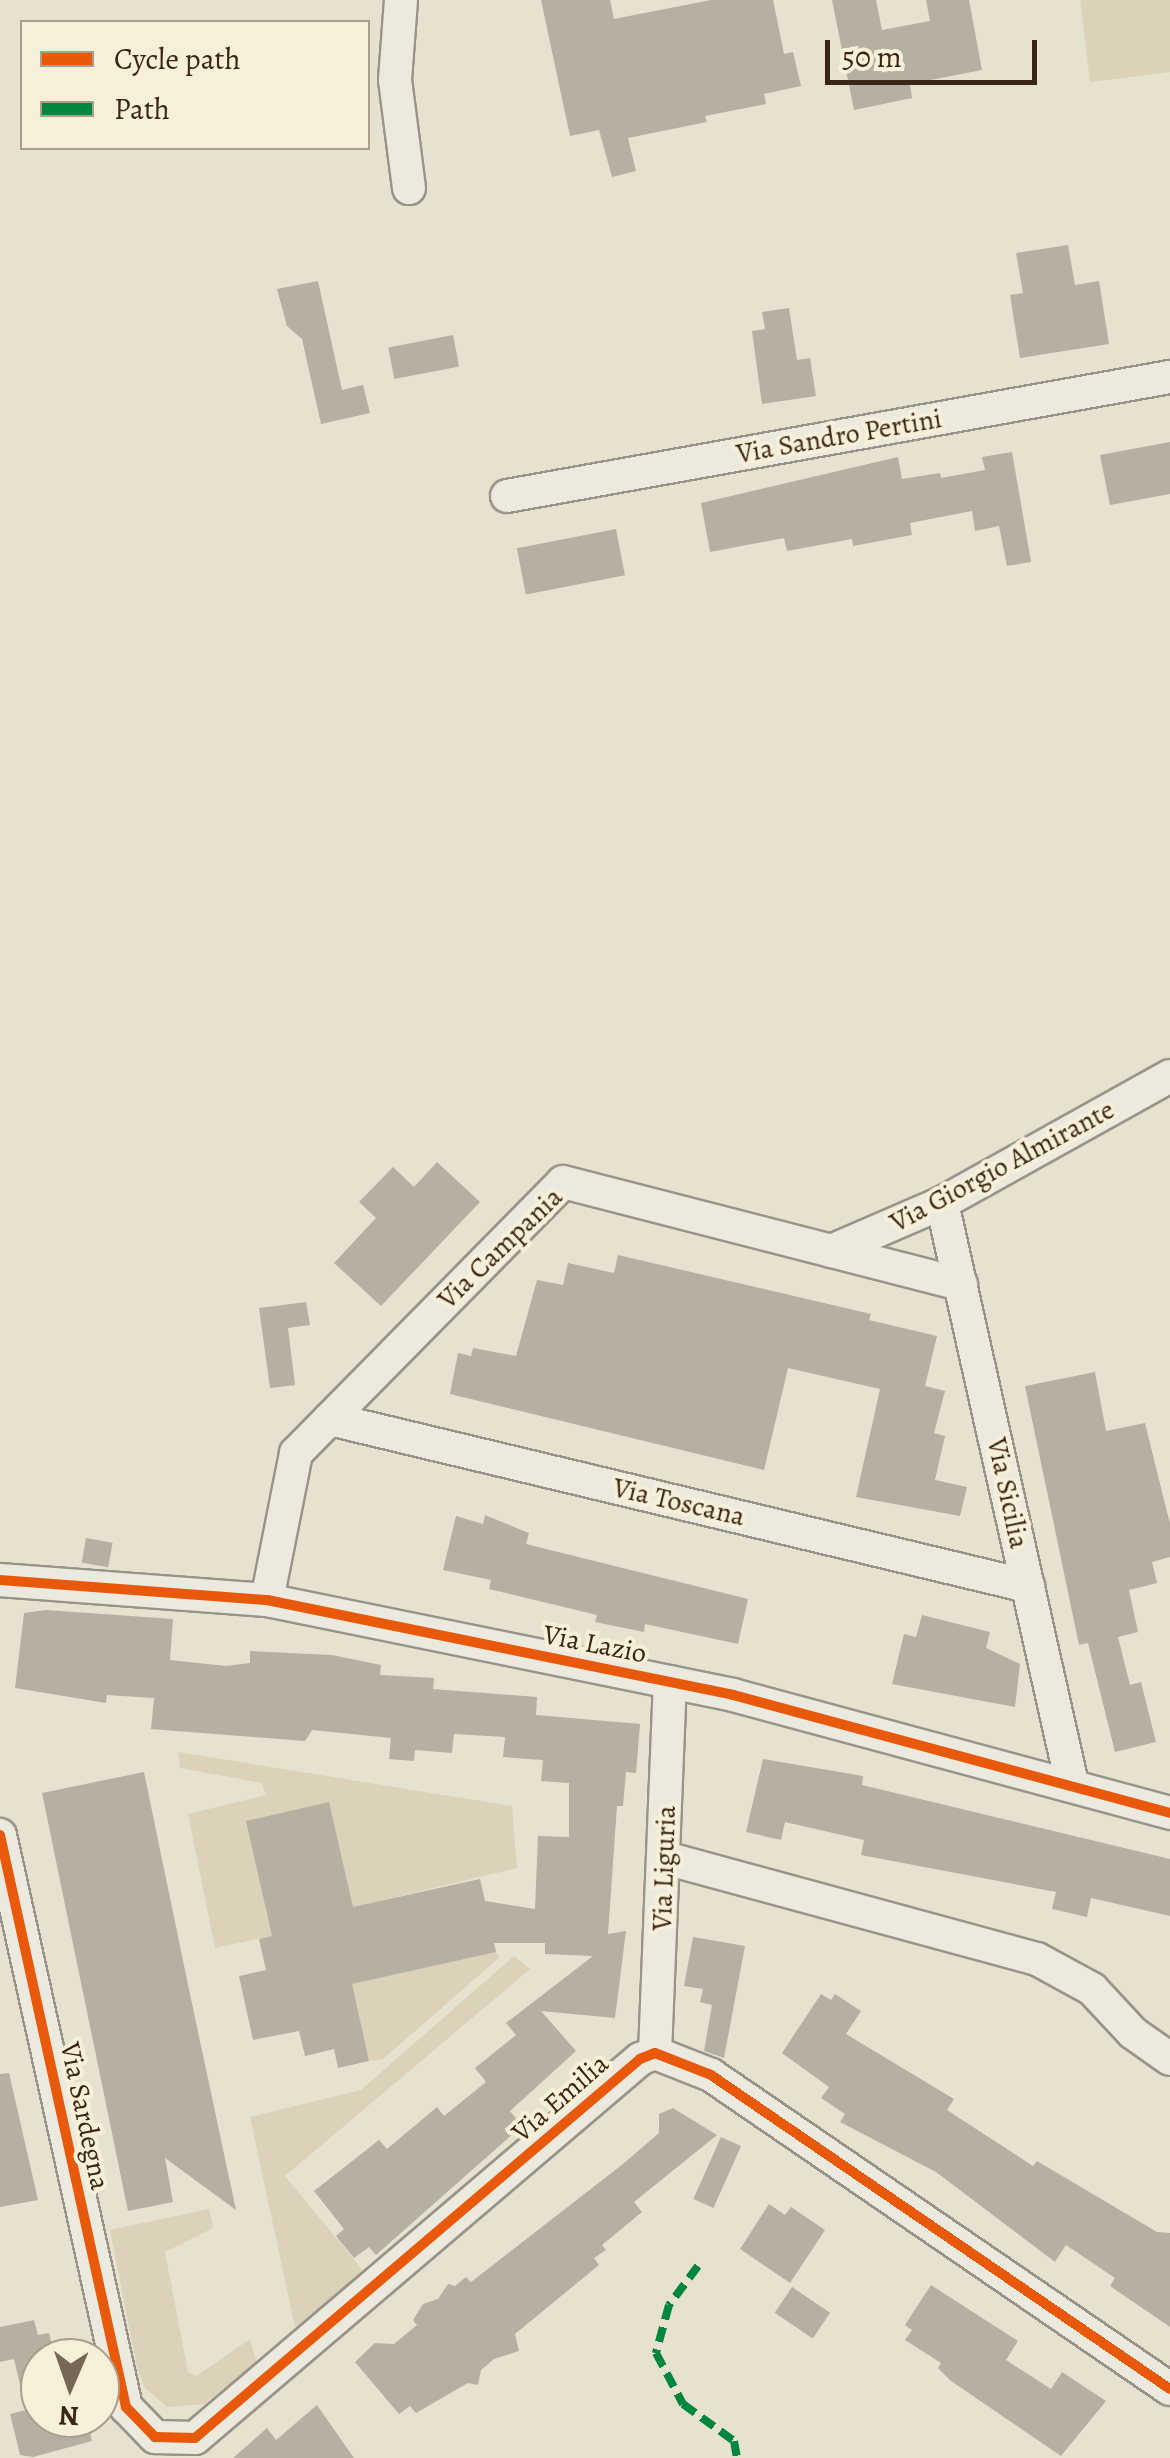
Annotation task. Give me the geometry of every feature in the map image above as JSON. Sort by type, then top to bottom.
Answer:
[{"type":"street","points":[[401,0],[395,80],[409,188]]},
{"type":"street","name":"Via Sandro Pertini","points":[[508,496],[1170,377]]},
{"type":"street","name":"Via Giorgio Almirante","points":[[831,1251],[942,1203],[1170,1076]]},
{"type":"street","name":"Via Campania","points":[[267,1600],[296,1453],[562,1182],[961,1284]]},
{"type":"street","name":"Via Sicilia","points":[[942,1203],[1072,1784]]},
{"type":"street","name":"Via Toscana","points":[[330,1418],[1028,1586]]},
{"type":"street","name":"Via Lazio","points":[[0,1580],[267,1600],[670,1682],[1072,1784],[1170,1814]]},
{"type":"street","name":"Via Liguria","points":[[655,2054],[670,1682]]},
{"type":"street","name":"Via Sardegna","points":[[0,1834],[126,2407]]},
{"type":"street","points":[[665,1858],[1037,1959],[1092,1989],[1133,2033],[1170,2059]]},
{"type":"street","points":[[655,2054],[711,2075],[1163,2383]]},
{"type":"street","name":"Via Emilia","points":[[126,2407],[155,2437],[196,2438],[640,2059],[655,2054]]},
{"type":"shaded area","points":[[1080,0],[1170,0],[1170,72],[1090,82]]},
{"type":"shaded area","points":[[178,1752],[512,1806],[517,1868],[363,1905],[369,1933],[247,1821],[272,1936],[215,1948],[188,1814],[266,1795],[262,1783],[180,1768]]},
{"type":"shaded area","points":[[496,1952],[500,1957],[383,2059],[369,2061],[351,1984]]},
{"type":"shaded area","points":[[514,1956],[530,1969],[285,2176],[365,2273],[295,2327],[250,2117],[361,2090]]},
{"type":"shaded area","points":[[209,2209],[213,2228],[165,2252],[188,2372],[196,2376],[250,2339],[257,2363],[204,2404],[167,2407],[145,2388],[137,2368],[110,2230]]},
{"type":"building","points":[[541,0],[610,0],[614,19],[711,0],[773,0],[784,54],[793,52],[801,86],[764,94],[766,104],[705,116],[707,122],[628,138],[636,171],[612,177],[599,130],[570,136]]},
{"type":"building","points":[[832,0],[876,0],[882,30],[930,21],[926,0],[969,0],[982,70],[910,84],[912,98],[854,110]]},
{"type":"building","points":[[1068,245],[1075,285],[1099,281],[1109,344],[1020,358],[1010,295],[1023,293],[1016,253]]},
{"type":"building","points":[[318,281],[342,390],[363,385],[370,413],[321,424],[302,339],[287,326],[277,289]]},
{"type":"building","points":[[789,308],[797,360],[810,358],[816,396],[762,404],[752,331],[765,329],[762,312]]},
{"type":"building","points":[[453,335],[459,366],[394,379],[388,348]]},
{"type":"building","points":[[1170,442],[1170,494],[1110,505],[1100,455]]},
{"type":"building","points":[[1012,452],[1031,562],[1007,566],[999,526],[975,531],[972,511],[910,523],[912,535],[853,546],[852,539],[787,551],[784,538],[710,552],[701,503],[898,457],[902,479],[940,473],[941,478],[985,470],[982,457]]},
{"type":"building","points":[[616,529],[625,575],[526,594],[517,548]]},
{"type":"building","points":[[437,1162],[480,1202],[381,1306],[334,1263],[376,1218],[359,1202],[393,1167],[414,1187]]},
{"type":"building","points":[[618,1255],[871,1314],[869,1320],[937,1336],[925,1386],[945,1391],[934,1433],[945,1436],[935,1480],[967,1487],[960,1516],[856,1497],[880,1389],[788,1368],[764,1470],[450,1394],[458,1353],[471,1356],[473,1348],[516,1356],[537,1280],[563,1285],[568,1263],[614,1273]]},
{"type":"building","points":[[306,1302],[310,1325],[288,1328],[295,1385],[270,1388],[259,1308]]},
{"type":"building","points":[[1095,1372],[1106,1431],[1145,1423],[1170,1524],[1170,1557],[1152,1562],[1157,1583],[1129,1590],[1138,1632],[1118,1637],[1130,1685],[1141,1682],[1156,1742],[1115,1752],[1088,1643],[1079,1645],[1025,1386]]},
{"type":"building","points":[[485,1515],[529,1533],[526,1544],[748,1599],[738,1644],[645,1624],[644,1632],[595,1622],[597,1615],[489,1589],[491,1580],[443,1570],[456,1516],[483,1524]]},
{"type":"building","points":[[86,1538],[113,1543],[108,1567],[82,1563]]},
{"type":"building","points":[[46,1610],[173,1619],[170,1660],[226,1666],[250,1663],[250,1651],[332,1655],[381,1665],[380,1675],[434,1678],[433,1689],[537,1697],[536,1715],[640,1724],[636,1773],[626,1772],[623,1806],[617,1806],[608,1934],[626,1931],[615,2018],[541,2011],[576,2051],[510,2111],[522,2126],[376,2255],[369,2247],[354,2258],[336,2236],[344,2229],[314,2191],[379,2140],[387,2149],[437,2107],[444,2116],[486,2082],[475,2068],[516,2035],[506,2023],[593,1956],[545,1954],[545,1943],[494,1943],[496,1952],[352,1984],[369,2061],[338,2068],[334,2049],[305,2056],[299,2031],[253,2040],[239,1976],[266,1970],[259,1939],[272,1936],[246,1821],[329,1802],[353,1907],[480,1879],[485,1901],[535,1909],[538,1836],[569,1837],[569,1783],[541,1781],[543,1760],[503,1757],[505,1737],[454,1734],[452,1753],[415,1750],[414,1761],[389,1759],[391,1738],[312,1730],[305,1741],[151,1729],[154,1698],[107,1695],[106,1703],[15,1688],[24,1613]]},
{"type":"building","points":[[922,1615],[990,1632],[986,1648],[1020,1664],[1015,1707],[892,1684],[904,1634],[916,1637]]},
{"type":"building","points":[[763,1759],[863,1776],[862,1785],[1170,1859],[1170,1916],[1091,1898],[1087,1917],[1052,1909],[1056,1892],[861,1855],[864,1840],[785,1822],[781,1840],[746,1832]]},
{"type":"building","points":[[144,1772],[236,2210],[165,2158],[173,2202],[128,2211],[42,1793]]},
{"type":"building","points":[[693,1937],[745,1946],[724,2058],[704,2051],[712,2005],[700,2002],[703,1989],[684,1986]]},
{"type":"building","points":[[821,1994],[831,2000],[835,1994],[861,2011],[846,2034],[954,2099],[947,2110],[1033,2166],[1037,2161],[1157,2232],[1170,2233],[1170,2327],[1110,2286],[1115,2278],[1066,2245],[1055,2262],[936,2172],[840,2122],[845,2114],[821,2098],[829,2087],[782,2053]]},
{"type":"building","points":[[9,2073],[38,2200],[0,2207],[0,2074]]},
{"type":"building","points":[[673,2108],[717,2135],[634,2202],[642,2212],[602,2245],[606,2250],[594,2258],[599,2265],[515,2334],[519,2351],[494,2359],[481,2370],[478,2385],[468,2383],[416,2413],[410,2406],[399,2414],[355,2362],[375,2343],[394,2344],[417,2325],[413,2320],[423,2304],[438,2299],[448,2284],[455,2286],[466,2277],[471,2282],[623,2164],[659,2133],[659,2114]]},
{"type":"building","points":[[721,2137],[741,2146],[713,2208],[693,2199]]},
{"type":"building","points":[[769,2204],[785,2215],[791,2207],[825,2230],[790,2283],[740,2249]]},
{"type":"building","points":[[931,2285],[1018,2341],[1006,2360],[1051,2389],[1062,2372],[1106,2401],[1061,2456],[951,2381],[938,2368],[941,2363],[905,2340],[912,2330],[905,2325]]},
{"type":"building","points":[[792,2287],[830,2313],[813,2338],[775,2313]]},
{"type":"building","points":[[34,2320],[38,2335],[49,2333],[50,2338],[20,2338],[20,2384],[14,2359],[0,2362],[0,2327]]},
{"type":"building","points":[[317,2405],[354,2458],[233,2458],[267,2428],[276,2440]]},
{"type":"building","points":[[20,2412],[20,2438],[92,2441],[33,2457],[20,2455],[10,2414]]},
{"type":"marked path","points":[[698,2266],[669,2305],[656,2353],[683,2404],[734,2441],[737,2458]]},
{"type":"cycle path","points":[[0,1580],[267,1600],[733,1695],[1170,1813]]},
{"type":"cycle path","points":[[0,1835],[126,2407],[155,2437],[195,2438],[640,2059],[655,2053],[711,2075],[1170,2389]]}]
